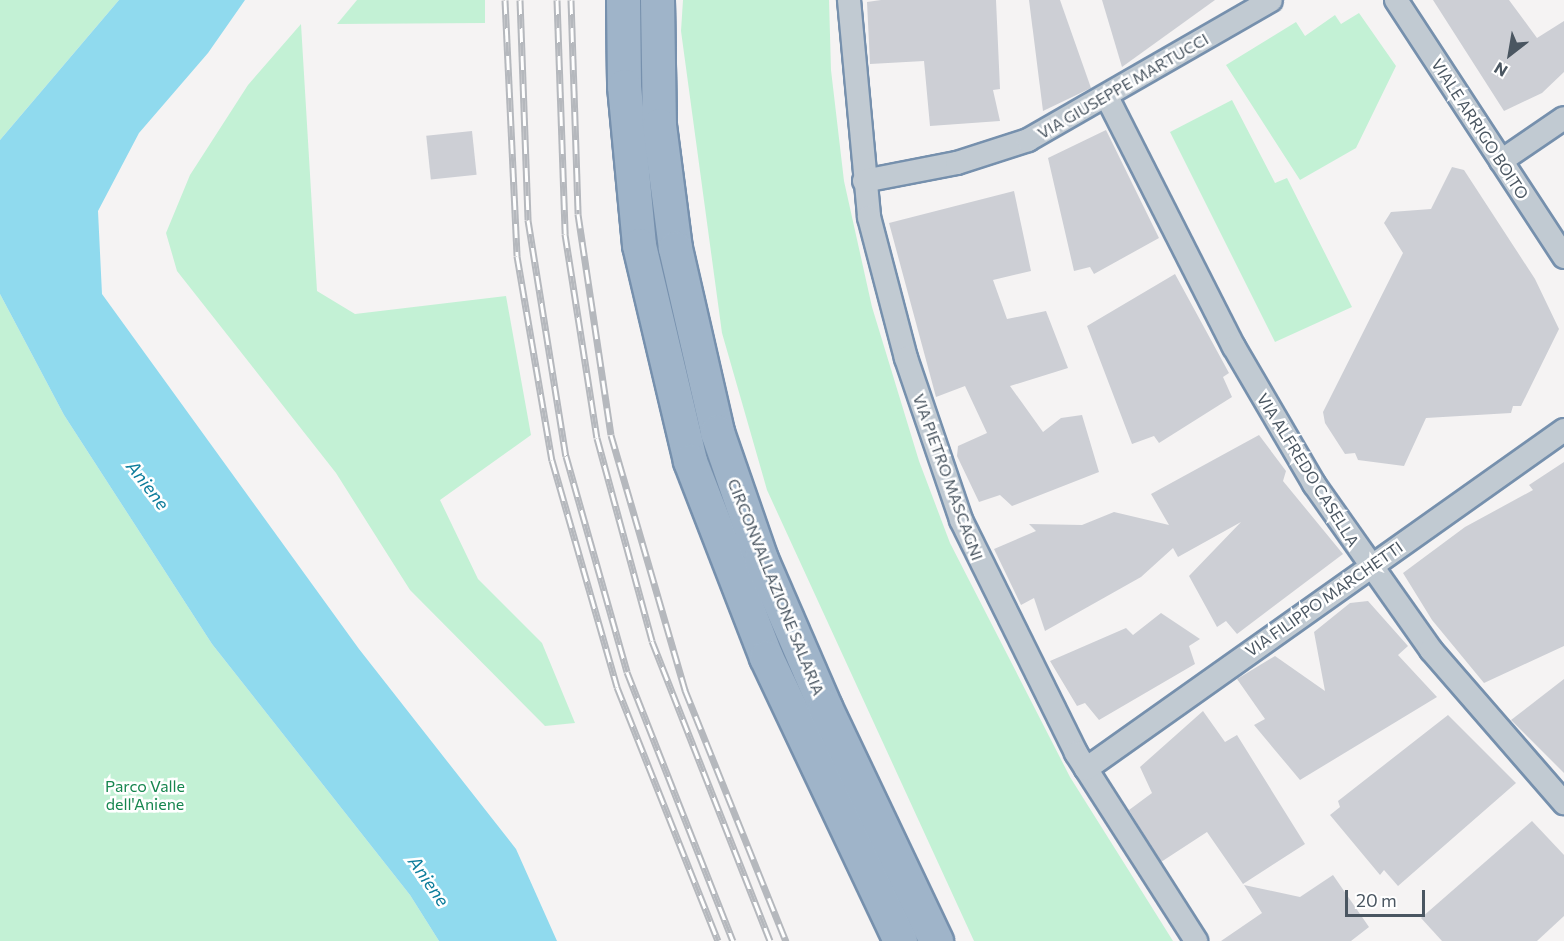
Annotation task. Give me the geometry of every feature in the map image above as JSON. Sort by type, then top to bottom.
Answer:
[{"type":"highway","name":"CIRCONVALLAZIONE SALARIA","points":[[623,0],[624,86],[639,245],[688,451],[766,657],[900,941]]},
{"type":"highway","name":"CIRCONVALLAZIONE SALARIA","points":[[657,0],[659,124],[673,238],[689,328],[717,432],[761,559],[825,708],[936,941]]},
{"type":"street","name":"VIA PIETRO MASCAGNI","points":[[849,0],[864,181],[906,358],[964,529],[1086,769],[1196,941]]},
{"type":"street","name":"VIA GIUSEPPE MARTUCCI","points":[[864,181],[999,151],[1108,99],[1271,0]]},
{"type":"street","name":"VIALE ARRIGO BOITO","points":[[1396,0],[1564,257]]},
{"type":"street","name":"VIA ALFREDO CASELLA","points":[[1108,99],[1234,347],[1369,566],[1490,724],[1564,803]]},
{"type":"street","points":[[1501,161],[1564,118]]},
{"type":"street","name":"VIA FILIPPO MARCHETTI","points":[[1086,769],[1369,566],[1564,430]]},
{"type":"green space","points":[[0,0],[119,0],[0,140]]},
{"type":"green space","points":[[357,0],[485,0],[485,23],[337,24]]},
{"type":"green space","points":[[683,0],[829,0],[831,70],[844,181],[872,307],[919,461],[950,543],[1070,777],[1173,941],[974,941],[767,490],[722,333],[681,31]]},
{"type":"green space","points":[[1359,13],[1396,66],[1356,148],[1300,180],[1226,65],[1296,22],[1305,36],[1335,15],[1341,24]]},
{"type":"green space","points":[[301,24],[317,291],[355,314],[506,296],[531,435],[440,500],[478,579],[542,643],[575,723],[545,726],[410,590],[336,473],[177,271],[166,233],[190,175],[248,85]]},
{"type":"green space","points":[[1232,100],[1275,183],[1287,178],[1352,307],[1275,342],[1170,132]]},
{"type":"green space","name":"Parco Valle dell'Aniene","points":[[0,294],[64,415],[212,644],[410,895],[439,941],[0,941]]},
{"type":"water","name":"Aniene","points":[[119,0],[245,0],[208,53],[139,133],[98,211],[102,294],[359,649],[516,849],[557,941],[439,941],[410,895],[212,644],[64,415],[0,294],[0,140]]},
{"type":"building","points":[[996,0],[1000,89],[993,90],[1000,121],[930,126],[924,61],[870,64],[867,2]]},
{"type":"building","points":[[1029,0],[1060,0],[1091,88],[1043,111]]},
{"type":"building","points":[[1102,0],[1215,0],[1122,67]]},
{"type":"building","points":[[1433,0],[1509,0],[1537,38],[1564,21],[1564,72],[1542,93],[1504,111]]},
{"type":"building","points":[[1106,130],[1159,238],[1094,274],[1090,267],[1074,271],[1048,158]]},
{"type":"building","points":[[472,131],[477,175],[431,180],[426,136]]},
{"type":"building","points":[[1452,167],[1464,170],[1535,279],[1559,329],[1521,406],[1513,406],[1511,413],[1426,418],[1404,466],[1358,460],[1355,453],[1345,454],[1325,423],[1323,412],[1403,253],[1384,223],[1391,212],[1431,209]]},
{"type":"building","points":[[1014,191],[1031,271],[993,280],[1007,319],[1046,311],[1068,368],[1010,386],[1043,432],[1061,418],[1082,415],[1099,472],[1012,506],[1000,495],[979,502],[957,456],[958,446],[987,433],[965,386],[936,397],[889,223]]},
{"type":"building","points":[[1175,274],[1229,373],[1223,377],[1232,397],[1159,443],[1154,436],[1132,444],[1087,326]]},
{"type":"building","points":[[1259,435],[1286,471],[1283,481],[1343,554],[1237,634],[1226,621],[1217,627],[1189,576],[1241,522],[1178,557],[1173,548],[1141,577],[1045,631],[1034,598],[1021,605],[994,549],[1036,531],[1029,524],[1082,525],[1114,512],[1169,525],[1151,494]]},
{"type":"building","points":[[1564,462],[1564,646],[1484,683],[1432,620],[1403,573],[1465,527],[1533,490],[1529,485]]},
{"type":"building","points":[[1368,601],[1408,646],[1398,655],[1437,697],[1300,780],[1254,725],[1265,719],[1237,679],[1275,656],[1325,691],[1314,632],[1350,603]]},
{"type":"building","points":[[1161,613],[1200,639],[1189,646],[1195,664],[1099,720],[1085,703],[1077,706],[1050,661],[1126,628],[1133,635]]},
{"type":"building","points":[[1564,679],[1564,773],[1511,720]]},
{"type":"building","points":[[1203,711],[1225,742],[1237,735],[1305,844],[1243,884],[1207,832],[1161,862],[1129,810],[1152,793],[1140,767]]},
{"type":"building","points":[[1448,715],[1516,783],[1398,886],[1384,870],[1380,875],[1330,815],[1340,807],[1338,801]]},
{"type":"building","points":[[1532,821],[1564,855],[1564,916],[1537,941],[1442,941],[1421,918]]},
{"type":"building","points":[[1333,875],[1369,927],[1351,941],[1221,941],[1262,913],[1244,885],[1300,897]]},
{"type":"railway","points":[[505,0],[517,256],[552,460],[617,687],[718,941]]},
{"type":"railway","points":[[520,0],[528,220],[566,456],[627,672],[733,941]]},
{"type":"railway","points":[[557,0],[565,234],[597,438],[652,641],[770,941]]},
{"type":"railway","points":[[571,0],[578,214],[611,435],[685,690],[786,941]]}]
